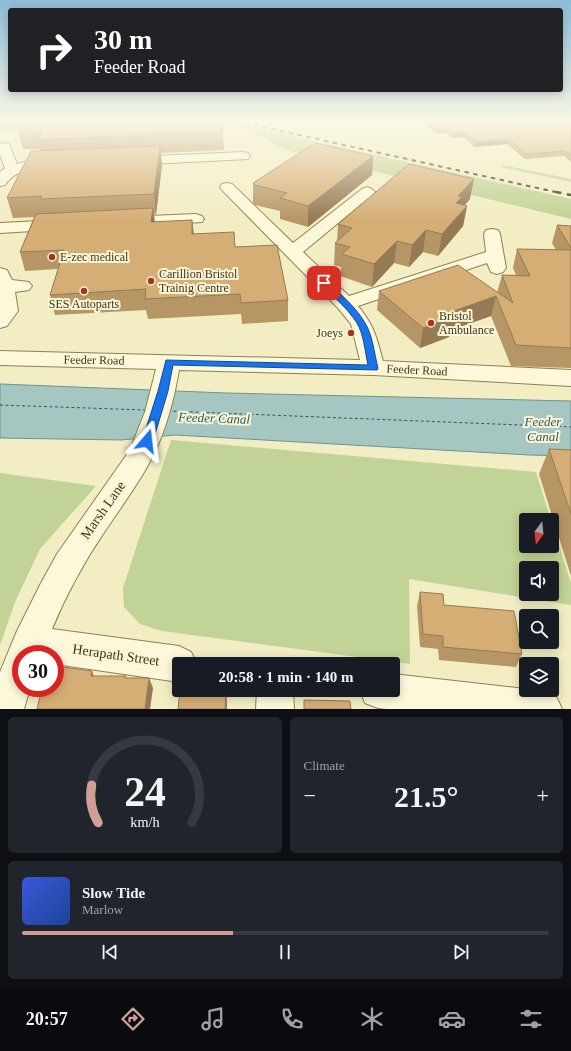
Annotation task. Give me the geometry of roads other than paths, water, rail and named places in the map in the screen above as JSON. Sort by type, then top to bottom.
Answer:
[{"type":"street","points":[[7,154],[12,169]]},
{"type":"street","points":[[119,161],[243,156]]},
{"type":"street","points":[[0,182],[3,175],[12,169],[26,165],[65,164]]},
{"type":"street","points":[[226,187],[293,251],[345,304],[361,323],[365,333],[373,368]]},
{"type":"street","points":[[293,251],[367,192]]},
{"type":"street","points":[[109,223],[196,220]]},
{"type":"street","points":[[0,228],[78,224]]},
{"type":"street","points":[[345,304],[496,262],[492,234]]},
{"type":"street","points":[[0,322],[8,311],[9,282]]},
{"type":"street","name":"Feeder Road","points":[[0,358],[373,368],[571,378]]},
{"type":"street","name":"Marsh Lane","points":[[29,645],[65,568],[86,534],[122,485],[147,441],[163,391],[169,362]]},
{"type":"street","name":"Herapath Street","points":[[64,656],[172,664]]},
{"type":"street","name":"Marsh Lane","points":[[5,709],[12,689]]},
{"type":"street","points":[[400,693],[543,709]]},
{"type":"street","points":[[275,697],[275,709]]},
{"type":"water","name":"Feeder Canal","points":[[0,384],[226,393],[571,401],[571,456],[529,455],[175,435],[121,440],[0,438]]},
{"type":"railway","points":[[385,154],[560,193]]},
{"type":"railway","points":[[556,192],[571,195]]},
{"type":"place","name":"E-zec medical","points":[[52,257]]},
{"type":"place","name":"Carillion Bristol Trainig Centre","points":[[151,281]]},
{"type":"place","name":"SES Autoparts","points":[[84,291]]},
{"type":"place","name":"Bristol Ambulance","points":[[431,323]]},
{"type":"place","name":"Joeys","points":[[351,333]]}]
